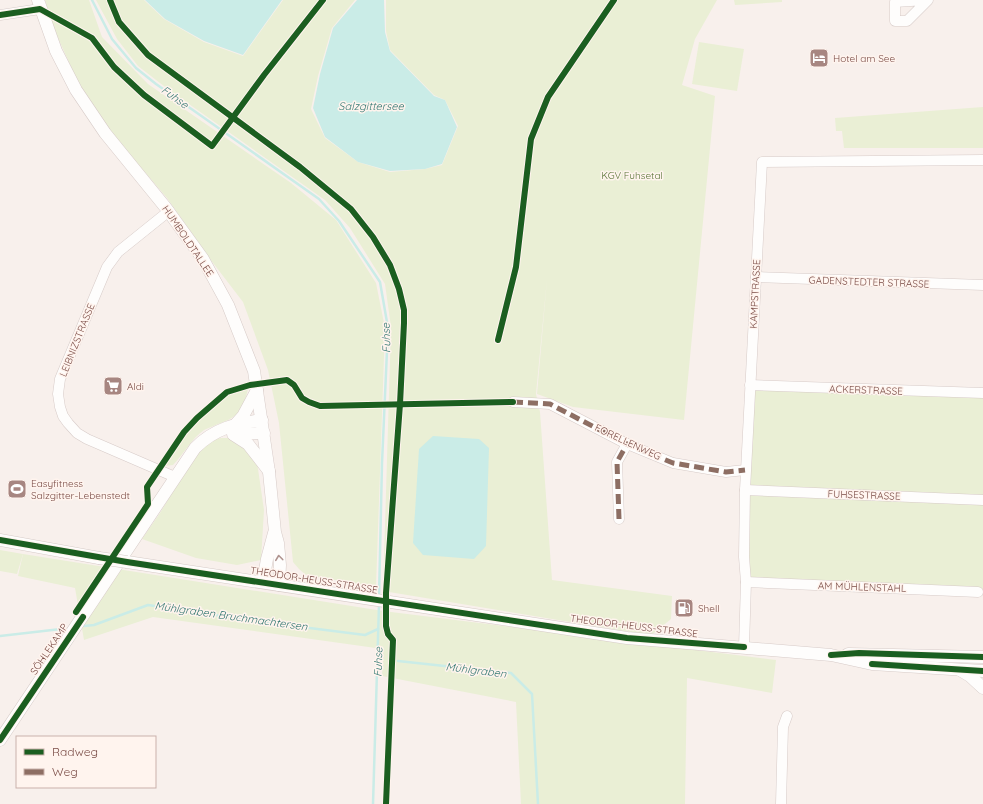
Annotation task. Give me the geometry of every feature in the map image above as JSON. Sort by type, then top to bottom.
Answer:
[{"type":"street","points":[[0,15],[39,4]]},
{"type":"street","name":"HUMBOLDTALLEE","points":[[39,4],[56,51],[76,90],[105,133],[169,211],[203,260],[228,305],[254,371],[264,433],[275,532],[278,543],[280,565],[279,584]]},
{"type":"street","name":"KAMPSTRASSE","points":[[744,647],[746,582],[744,557],[744,490],[762,162],[983,160]]},
{"type":"street","name":"LEIBNIZSTRASSE","points":[[169,211],[118,252],[107,267],[60,379],[58,394],[63,416],[77,433],[87,439],[175,478]]},
{"type":"street","name":"GADENSTEDTER STRASSE","points":[[756,277],[983,286]]},
{"type":"street","name":"ACKERSTRASSE","points":[[750,385],[983,393]]},
{"type":"street","points":[[235,429],[257,390]]},
{"type":"street","name":"FORELLENWEG","points":[[513,402],[550,404],[627,444],[673,462],[726,472],[746,470]]},
{"type":"street","name":"SÖHLEKAMP","points":[[0,740],[195,448],[206,437],[218,431],[235,429],[262,420]]},
{"type":"street","points":[[235,429],[264,433]]},
{"type":"street","points":[[235,429],[269,472]]},
{"type":"street","points":[[619,519],[617,462],[627,444]]},
{"type":"street","name":"FUHSESTRASSE","points":[[744,490],[983,500]]},
{"type":"street","name":"HUMBOLDTALLEE","points":[[263,582],[267,559],[275,532]]},
{"type":"street","name":"THEODOR-HEUSS-STRASSE","points":[[0,540],[99,558],[279,584],[627,638],[831,655]]},
{"type":"street","name":"AM MÜHLENSTAHL","points":[[746,582],[978,592]]},
{"type":"street","points":[[831,655],[859,653],[983,657]]},
{"type":"street","points":[[831,655],[872,664],[983,671]]},
{"type":"street","points":[[959,670],[970,676],[983,688]]},
{"type":"street","points":[[781,804],[784,727],[787,716]]},
{"type":"green space","points":[[45,0],[89,0],[102,37],[148,84],[291,183],[336,220],[376,283],[385,328],[376,587],[306,575],[293,562],[279,423],[268,370],[243,302],[210,259],[167,198],[89,107],[54,29]]},
{"type":"green space","name":"KGV Fuhsetal","points":[[96,0],[144,0],[164,19],[204,42],[243,56],[283,0],[355,0],[332,28],[318,76],[311,109],[325,138],[358,162],[390,172],[425,169],[442,165],[458,126],[445,100],[434,95],[390,50],[386,31],[386,0],[717,0],[695,39],[682,85],[715,96],[684,420],[573,407],[537,394],[547,279],[536,394],[540,412],[552,580],[672,596],[671,619],[654,633],[649,635],[383,591],[391,327],[385,284],[350,228],[325,200],[169,90],[138,66],[117,39]]},
{"type":"green space","points":[[734,0],[782,0],[782,2],[735,5]]},
{"type":"green space","points":[[699,42],[744,49],[737,91],[692,84]]},
{"type":"green space","points":[[983,107],[983,148],[844,148],[842,131],[836,131],[835,118]]},
{"type":"green space","points":[[750,385],[983,394],[983,590],[978,592],[746,582]]},
{"type":"green space","points":[[247,387],[248,389],[244,402],[239,412],[231,419],[204,430],[195,438],[173,465],[164,466],[190,430],[209,409],[233,392]]},
{"type":"green space","points":[[231,438],[240,442],[257,462],[264,510],[261,560],[237,565],[196,558],[142,539],[160,513],[192,460],[203,446],[212,440]]},
{"type":"green space","points":[[0,550],[23,554],[17,574],[0,571]]},
{"type":"green space","points":[[23,554],[383,611],[776,660],[772,693],[687,678],[685,804],[521,804],[516,702],[382,676],[383,649],[153,617],[84,640],[75,588],[18,576]]},
{"type":"water","points":[[145,0],[282,0],[243,55],[204,41],[165,19]]},
{"type":"water","name":"Salzgittersee","points":[[357,0],[384,0],[385,32],[390,51],[434,96],[445,100],[457,127],[442,164],[425,169],[390,171],[358,162],[325,137],[313,108],[320,74],[333,28]]},
{"type":"water","points":[[433,436],[479,439],[489,448],[486,546],[474,559],[423,555],[413,543],[419,449]]},
{"type":"waterway","name":"Fuhse","points":[[92,0],[112,39],[136,68],[156,84],[319,199],[339,221],[380,282],[388,328],[382,463],[379,598]]},
{"type":"waterway","name":"Mühlgraben Bruchmachtersen","points":[[84,626],[94,625],[148,605],[262,622],[365,635],[378,629]]},
{"type":"waterway","name":"Fuhse","points":[[373,804],[379,605]]},
{"type":"waterway","name":"Mühlgraben Bruchmachtersen","points":[[0,636],[61,629]]},
{"type":"waterway","name":"Mühlgraben","points":[[398,661],[511,673],[532,694],[538,804]]},
{"type":"marked path","points":[[513,402],[550,404],[627,444],[673,463],[726,472],[745,470]]},
{"type":"marked path","points":[[619,519],[617,462],[627,444]]},
{"type":"cycle path","points":[[110,0],[119,22],[148,55],[300,167],[351,209],[373,237],[390,265],[399,289],[404,310],[404,323],[400,404],[386,593],[386,626],[388,634],[393,640],[386,804]]},
{"type":"cycle path","points":[[0,15],[40,9],[92,38],[114,67],[144,95],[212,146],[264,75],[323,0]]},
{"type":"cycle path","points":[[498,340],[516,267],[531,139],[548,97],[614,0]]},
{"type":"cycle path","points":[[76,612],[148,504],[147,487],[184,432],[197,418],[227,392],[250,385],[287,380],[294,385],[302,398],[320,406],[513,402]]},
{"type":"cycle path","points":[[0,540],[127,562],[627,638],[744,647]]},
{"type":"cycle path","points":[[0,740],[83,617]]},
{"type":"cycle path","points":[[831,655],[859,653],[983,657]]},
{"type":"cycle path","points":[[872,664],[983,671]]},
{"type":"place","name":"Hotel am See","points":[[819,58]]},
{"type":"place","name":"Aldi","points":[[113,386]]},
{"type":"place","name":"Easyfitness Salzgitter-Lebenstedt","points":[[17,489]]},
{"type":"place","name":"Shell","points":[[684,608]]}]
